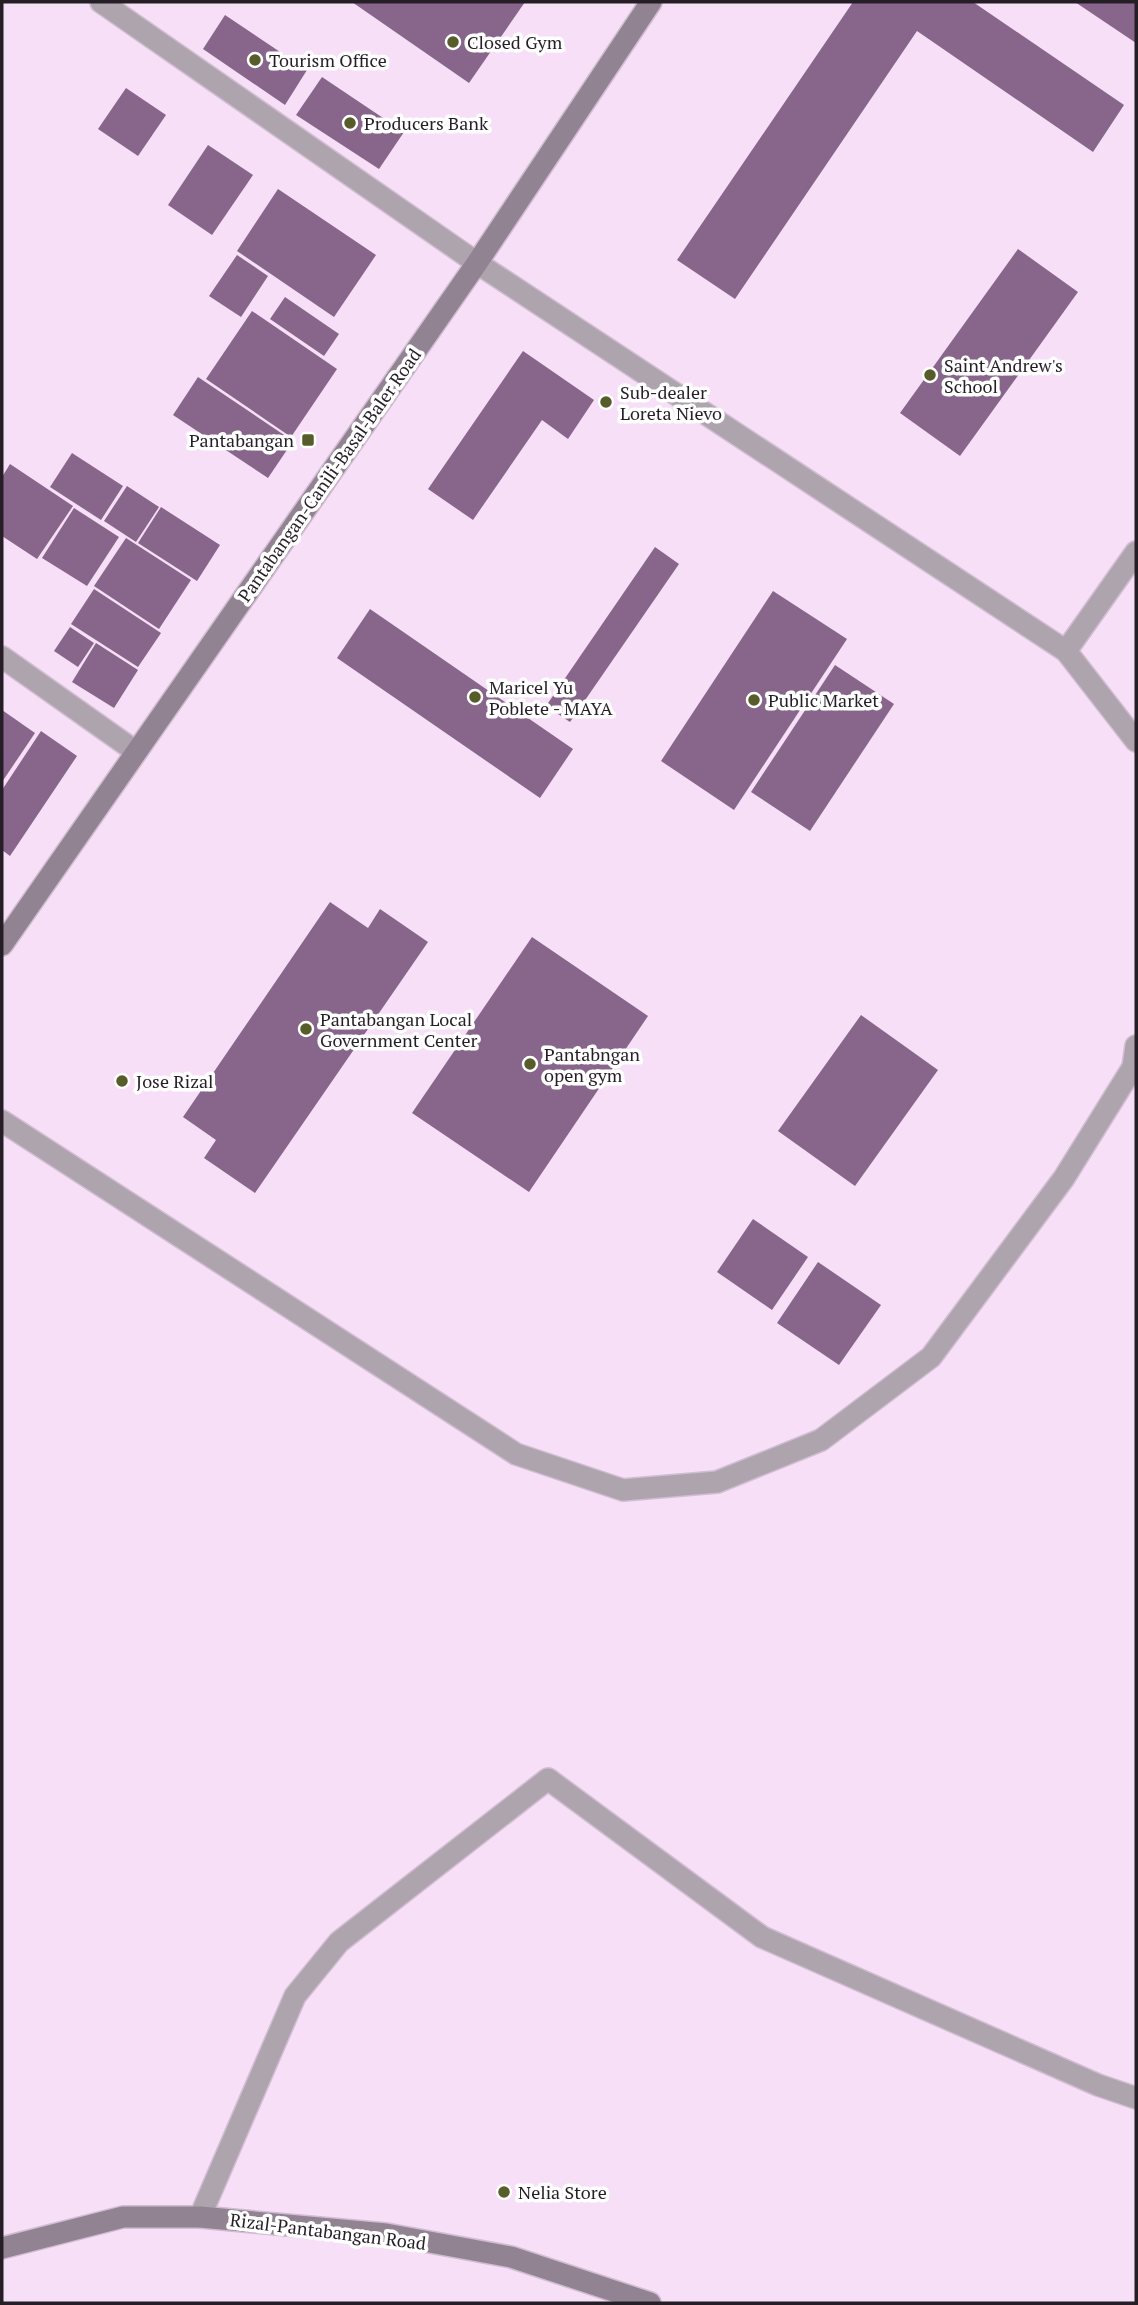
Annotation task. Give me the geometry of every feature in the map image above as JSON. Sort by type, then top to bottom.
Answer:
[{"type":"main road","name":"Pantabangan-Canili-Basal-Baler Road","points":[[2,945],[477,263],[651,2]]},
{"type":"main road","name":"Rizal-Pantabangan Road","points":[[2,2248],[123,2217],[200,2217],[386,2234],[498,2255],[650,2303]]},
{"type":"street","points":[[101,2],[477,263],[1066,651],[1136,741]]},
{"type":"street","points":[[1066,651],[1136,552]]},
{"type":"street","points":[[2,657],[135,751]]},
{"type":"street","points":[[2,1121],[516,1454],[623,1490],[717,1482],[821,1440],[931,1357],[1064,1178],[1133,1067],[1136,1046]]},
{"type":"street","points":[[200,2217],[295,1996],[339,1942],[548,1779],[762,1937],[1098,2085],[1136,2098]]},
{"type":"building","name":"Closed Gym","points":[[352,2],[525,2],[469,83]]},
{"type":"building","points":[[853,2],[973,2],[1124,105],[1093,152],[917,31],[735,299],[677,260]]},
{"type":"building","points":[[1075,2],[1136,2],[1136,43]]},
{"type":"building","name":"Tourism Office","points":[[225,15],[307,70],[285,105],[203,49]]},
{"type":"building","name":"Producers Bank","points":[[322,77],[404,132],[379,169],[296,115]]},
{"type":"building","points":[[126,88],[166,115],[138,156],[98,129]]},
{"type":"building","points":[[208,145],[253,175],[212,235],[168,205]]},
{"type":"building","points":[[278,189],[376,255],[334,317],[237,251]]},
{"type":"building","points":[[1018,249],[1078,292],[960,456],[900,413]]},
{"type":"building","points":[[237,255],[268,276],[241,317],[209,296]]},
{"type":"building","points":[[285,297],[339,334],[324,356],[270,319]]},
{"type":"building","points":[[252,311],[337,369],[291,437],[206,379]]},
{"type":"building","points":[[523,351],[594,400],[568,439],[542,420],[473,520],[428,489]]},
{"type":"building","points":[[198,377],[293,441],[268,478],[173,415]]},
{"type":"building","points":[[72,453],[123,486],[101,520],[50,487]]},
{"type":"building","points":[[10,464],[73,506],[37,559],[2,536],[2,477]]},
{"type":"building","points":[[127,486],[159,507],[136,542],[104,521]]},
{"type":"building","points":[[161,507],[220,545],[197,581],[138,543]]},
{"type":"building","points":[[74,508],[119,537],[87,586],[42,558]]},
{"type":"building","points":[[126,538],[191,580],[159,629],[94,586]]},
{"type":"building","points":[[655,547],[679,564],[570,722],[546,706]]},
{"type":"building","points":[[94,589],[161,633],[138,667],[71,624]]},
{"type":"building","name":"Public Market","points":[[773,591],[847,639],[734,810],[661,761]]},
{"type":"building","points":[[370,609],[573,749],[540,798],[337,658]]},
{"type":"building","points":[[70,627],[94,643],[78,667],[54,651]]},
{"type":"building","points":[[96,643],[138,670],[114,708],[72,682]]},
{"type":"building","name":"Public Market","points":[[835,665],[894,704],[810,831],[751,792]]},
{"type":"building","points":[[2,710],[35,733],[2,782]]},
{"type":"building","points":[[41,731],[77,756],[10,856],[2,850],[2,790]]},
{"type":"building","name":"Pantabangan Local Government Center","points":[[330,902],[368,928],[380,909],[428,942],[255,1193],[204,1158],[216,1140],[183,1117]]},
{"type":"building","name":"Pantabngan open gym","points":[[532,937],[648,1016],[529,1192],[412,1113]]},
{"type":"building","points":[[861,1015],[938,1070],[855,1186],[778,1131]]},
{"type":"building","points":[[753,1219],[808,1257],[772,1310],[717,1272]]},
{"type":"building","points":[[818,1262],[881,1305],[839,1365],[777,1323]]},
{"type":"place","name":"Closed Gym","points":[[453,42]]},
{"type":"place","name":"Tourism Office","points":[[255,60]]},
{"type":"place","name":"Producers Bank","points":[[350,123]]},
{"type":"place","name":"Saint Andrew's School","points":[[930,375]]},
{"type":"place","name":"Sub-dealer Loreta Nievo","points":[[606,402]]},
{"type":"place","name":"Pantabangan","points":[[308,440]]},
{"type":"place","name":"Maricel Yu Poblete - MAYA","points":[[475,697]]},
{"type":"place","name":"Public Market","points":[[754,700]]},
{"type":"place","name":"Pantabangan Local Government Center","points":[[306,1029]]},
{"type":"place","name":"Pantabngan open gym","points":[[530,1064]]},
{"type":"place","name":"Jose Rizal","points":[[122,1081]]},
{"type":"place","name":"Nelia Store","points":[[504,2192]]}]
